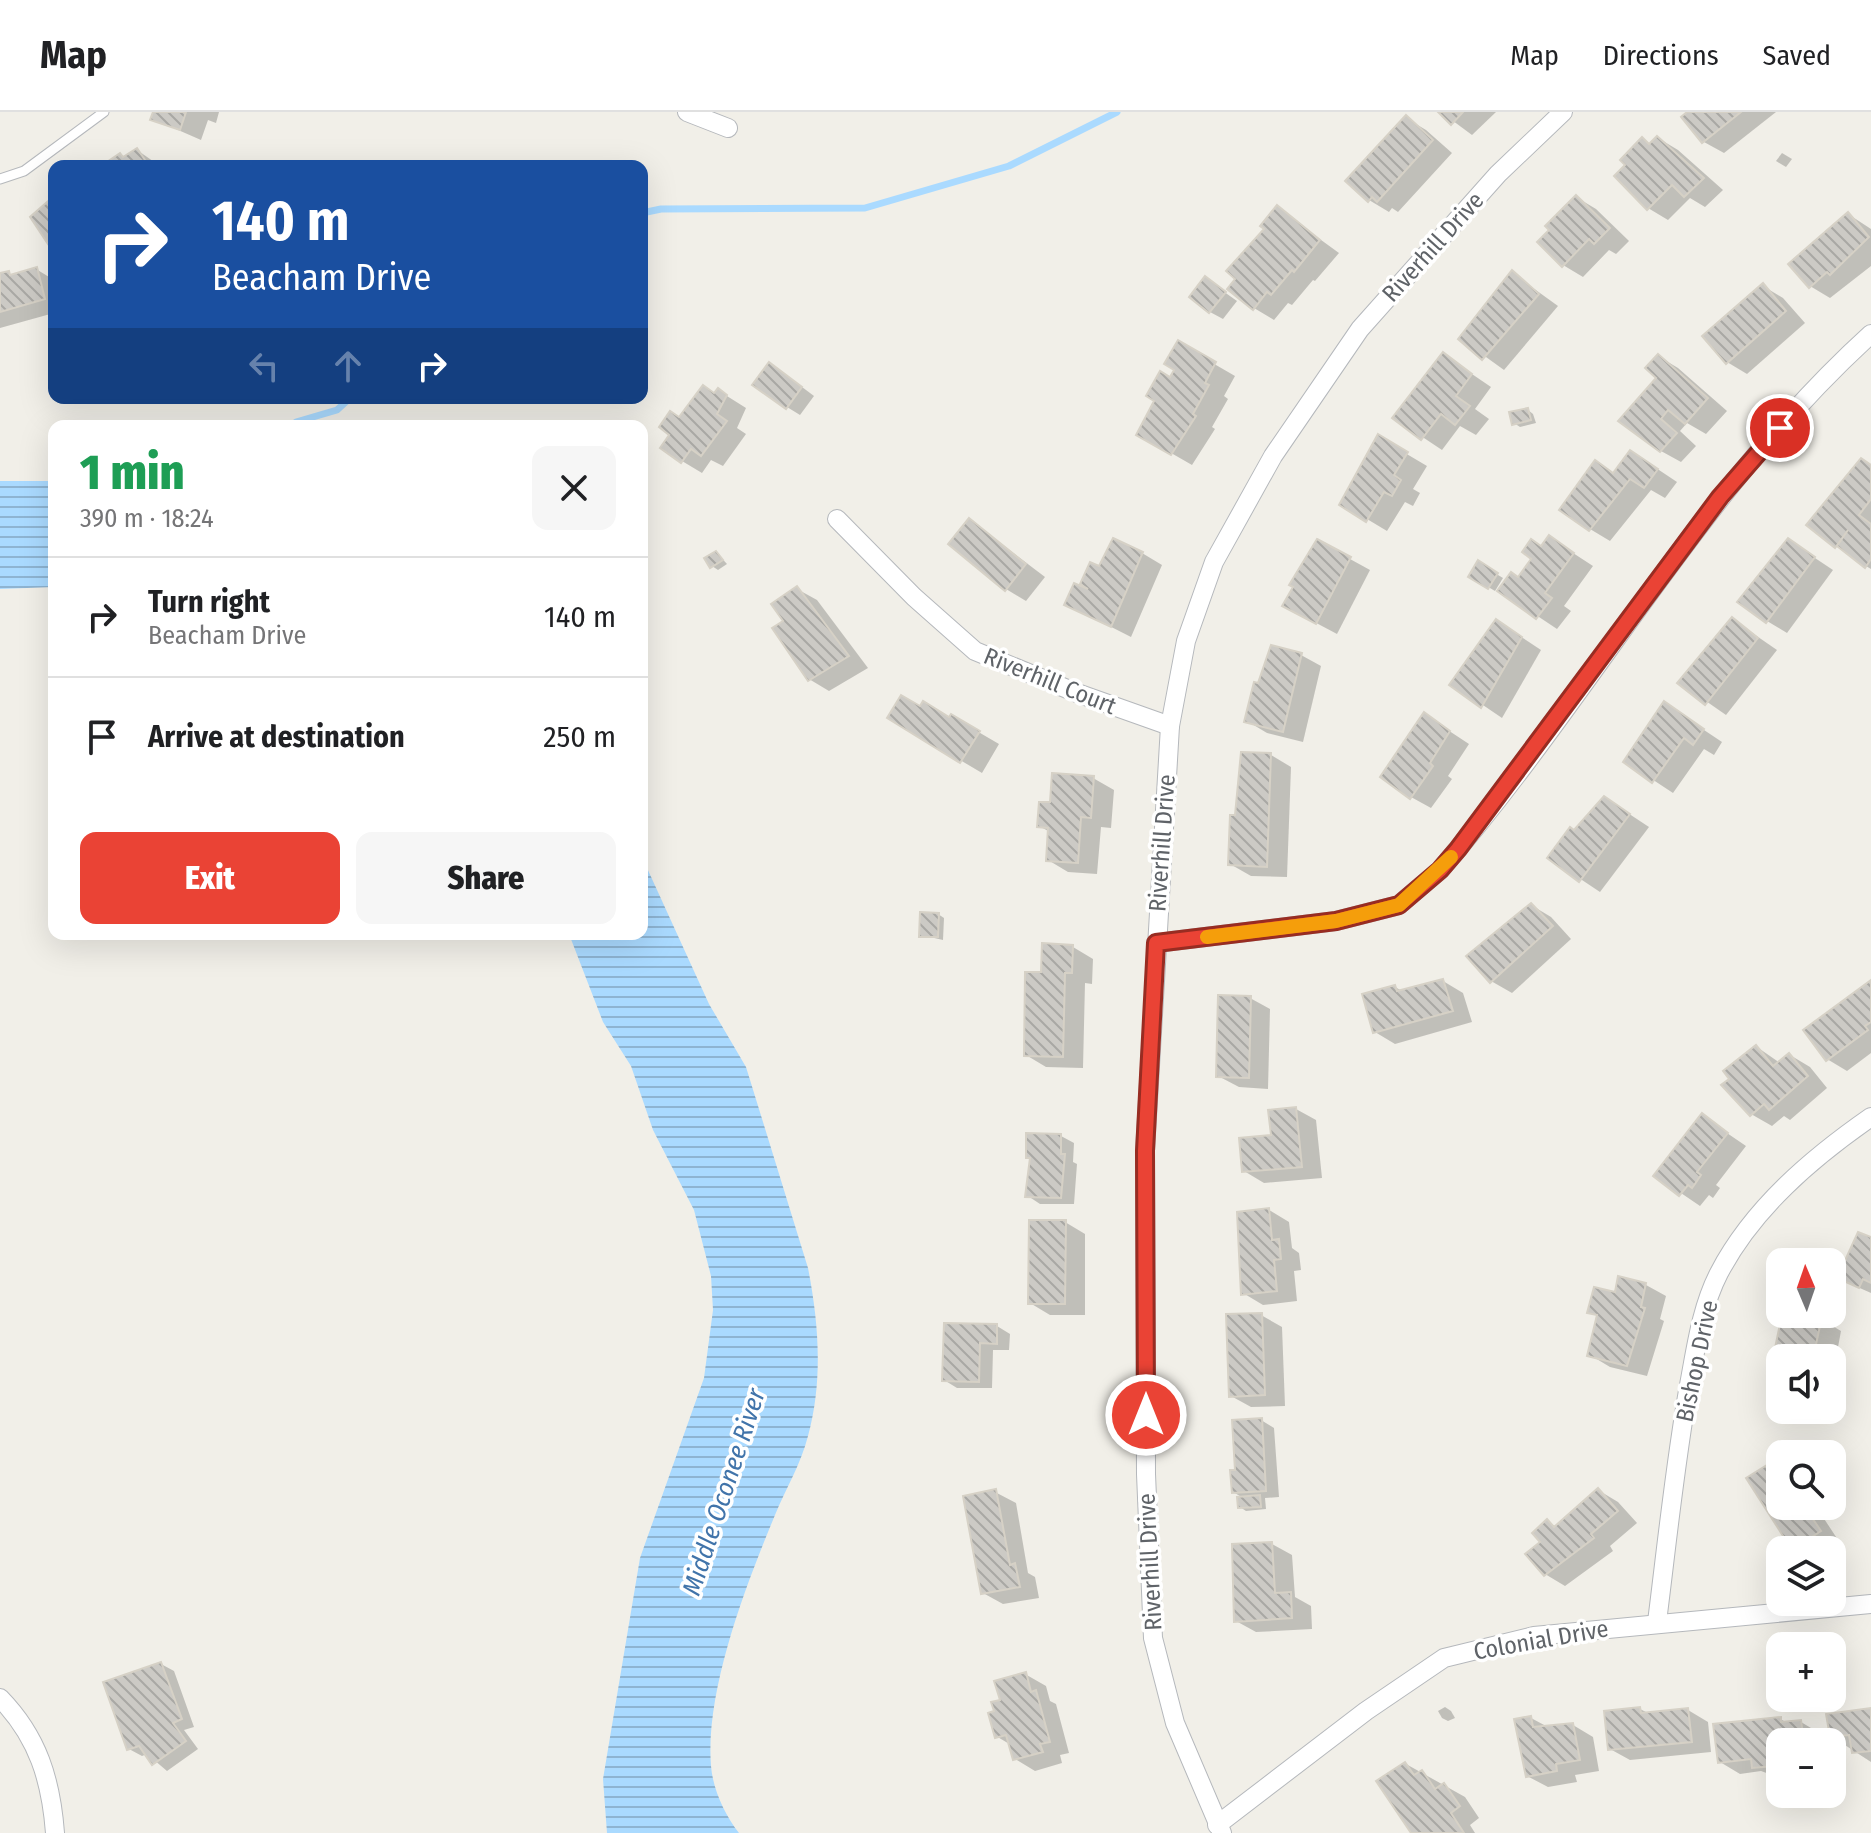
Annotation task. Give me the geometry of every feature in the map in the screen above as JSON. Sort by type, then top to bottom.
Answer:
[{"type":"street","points":[[687,112],[728,128]]},
{"type":"street","name":"Riverhill Drive","points":[[1220,1829],[1175,1723],[1153,1638],[1146,1474],[1145,1151],[1170,726],[1186,641],[1214,562],[1273,456],[1360,329],[1498,174],[1563,112]]},
{"type":"street","points":[[1156,943],[1336,921],[1399,905],[1430,879],[1458,849],[1720,497],[1819,381],[1871,334]]},
{"type":"street","name":"Riverhill Court","points":[[837,519],[914,597],[975,651],[1077,693],[1170,726]]},
{"type":"street","name":"Bishop Drive","points":[[1657,1622],[1686,1400],[1700,1326],[1718,1276],[1739,1238],[1779,1192],[1837,1141],[1871,1117]]},
{"type":"street","name":"Colonial Drive","points":[[1220,1829],[1366,1711],[1444,1658],[1534,1636],[1871,1604]]},
{"type":"street","points":[[0,1698],[34,1741],[46,1771],[55,1833]]},
{"type":"lane","points":[[0,179],[24,171],[104,112]]},
{"type":"water","points":[[0,481],[48,481],[48,587],[0,589]]},
{"type":"water","name":"Middle Oconee River","points":[[648,870],[709,1004],[746,1067],[808,1268],[818,1352],[813,1415],[805,1446],[740,1605],[714,1705],[712,1775],[720,1802],[739,1833],[607,1833],[603,1779],[640,1558],[704,1378],[713,1310],[711,1276],[694,1210],[653,1130],[631,1066],[603,1022],[571,940],[648,940]]},
{"type":"building","points":[[153,112],[186,112],[180,130],[150,120]]},
{"type":"building","points":[[1438,112],[1463,112],[1451,125]]},
{"type":"building","points":[[1687,112],[1741,112],[1702,143],[1681,117]]},
{"type":"building","points":[[1406,115],[1433,140],[1377,202],[1372,197],[1368,202],[1345,181]]},
{"type":"building","points":[[1657,136],[1704,178],[1684,197],[1672,185],[1647,210],[1614,176],[1625,165],[1620,160],[1642,137],[1649,144]]},
{"type":"building","points":[[137,148],[145,160],[110,160],[120,153],[123,157]]},
{"type":"building","points":[[1576,195],[1610,228],[1594,244],[1589,239],[1562,267],[1537,242],[1549,230],[1545,226]]},
{"type":"building","points":[[48,201],[48,244],[30,217]]},
{"type":"building","points":[[1277,205],[1320,240],[1294,272],[1292,270],[1271,295],[1267,292],[1253,310],[1227,289],[1235,279],[1226,271],[1264,229],[1260,226]]},
{"type":"building","points":[[1848,212],[1869,237],[1830,275],[1827,272],[1809,288],[1788,264]]},
{"type":"building","points":[[37,267],[45,299],[0,312],[0,273],[9,271],[10,275]]},
{"type":"building","points":[[1512,270],[1539,294],[1482,360],[1458,339]]},
{"type":"building","points":[[1205,276],[1226,292],[1209,313],[1189,297]]},
{"type":"building","points":[[1763,283],[1786,311],[1726,364],[1702,336]]},
{"type":"building","points":[[1178,340],[1216,362],[1205,383],[1209,385],[1193,414],[1196,416],[1171,455],[1136,435],[1154,401],[1146,396],[1160,371],[1170,377],[1174,370],[1164,364]]},
{"type":"building","points":[[1443,352],[1472,374],[1456,396],[1470,406],[1455,425],[1441,414],[1421,440],[1392,418]]},
{"type":"building","points":[[1658,354],[1708,398],[1685,424],[1668,410],[1661,419],[1677,433],[1660,452],[1618,421],[1656,378],[1645,368]]},
{"type":"building","points":[[769,362],[802,387],[786,409],[752,385]]},
{"type":"building","points":[[703,385],[714,393],[718,388],[727,395],[717,414],[727,421],[701,456],[691,449],[681,463],[660,448],[669,435],[659,427],[670,411],[679,417]]},
{"type":"building","points":[[1528,408],[1531,420],[1512,425],[1509,412]]},
{"type":"building","points":[[1378,434],[1408,452],[1394,475],[1401,480],[1392,496],[1384,492],[1366,522],[1339,505]]},
{"type":"building","points":[[1630,450],[1658,469],[1644,488],[1630,479],[1589,531],[1559,510],[1595,460],[1613,473]]},
{"type":"building","points":[[1861,458],[1871,465],[1871,499],[1859,515],[1871,524],[1871,559],[1865,568],[1837,546],[1848,530],[1835,548],[1806,525]]},
{"type":"building","points":[[969,518],[1026,564],[1005,591],[948,544]]},
{"type":"building","points":[[1549,535],[1574,553],[1545,593],[1552,598],[1536,619],[1497,591],[1511,572],[1518,577],[1531,559],[1522,552],[1531,539],[1541,546]]},
{"type":"building","points":[[1113,538],[1143,552],[1111,627],[1064,605],[1074,583],[1088,589],[1080,584],[1090,562],[1099,566]]},
{"type":"building","points":[[1788,538],[1815,557],[1766,623],[1737,602]]},
{"type":"building","points":[[1317,539],[1351,557],[1316,624],[1282,606],[1293,587],[1289,585]]},
{"type":"building","points":[[716,551],[723,560],[710,568],[704,558]]},
{"type":"building","points":[[1478,560],[1498,573],[1488,589],[1468,577]]},
{"type":"building","points":[[797,586],[849,656],[808,681],[772,628],[783,621],[771,604]]},
{"type":"building","points":[[1732,617],[1758,638],[1705,705],[1677,683]]},
{"type":"building","points":[[1496,619],[1522,637],[1481,708],[1449,685]]},
{"type":"building","points":[[1271,645],[1302,653],[1283,732],[1244,722],[1254,682],[1258,683]]},
{"type":"building","points":[[901,695],[920,706],[923,701],[980,731],[960,763],[887,718]]},
{"type":"building","points":[[1664,701],[1704,729],[1693,745],[1684,738],[1652,783],[1623,762]]},
{"type":"building","points":[[1424,712],[1450,731],[1430,763],[1433,766],[1410,799],[1380,777]]},
{"type":"building","points":[[1241,752],[1271,753],[1267,867],[1228,865],[1230,815],[1235,815]]},
{"type":"building","points":[[1052,773],[1094,776],[1091,818],[1081,817],[1078,863],[1046,861],[1048,828],[1037,827],[1039,802],[1050,802]]},
{"type":"building","points":[[1604,796],[1630,814],[1579,882],[1547,858],[1570,827],[1574,830]]},
{"type":"building","points":[[1531,903],[1553,926],[1490,983],[1466,956]]},
{"type":"building","points":[[920,912],[939,913],[938,937],[919,937]]},
{"type":"building","points":[[1042,943],[1073,945],[1072,973],[1065,973],[1063,1057],[1024,1056],[1025,972],[1041,972]]},
{"type":"building","points":[[1443,979],[1453,1011],[1373,1033],[1362,994],[1395,985],[1397,991]]},
{"type":"building","points":[[1871,980],[1871,1022],[1865,1026],[1868,1030],[1826,1061],[1803,1030]]},
{"type":"building","points":[[1218,995],[1251,996],[1249,1078],[1216,1077]]},
{"type":"building","points":[[1756,1045],[1773,1066],[1789,1053],[1808,1076],[1769,1110],[1764,1104],[1750,1116],[1721,1085],[1729,1079],[1723,1071]]},
{"type":"building","points":[[1296,1107],[1302,1167],[1242,1172],[1239,1138],[1271,1135],[1268,1110]]},
{"type":"building","points":[[1702,1113],[1728,1133],[1697,1172],[1701,1175],[1692,1188],[1688,1185],[1679,1196],[1653,1176]]},
{"type":"building","points":[[1026,1133],[1061,1134],[1061,1154],[1065,1154],[1061,1198],[1025,1197],[1030,1158],[1026,1158]]},
{"type":"building","points":[[1269,1208],[1272,1240],[1279,1239],[1281,1259],[1274,1260],[1277,1291],[1241,1295],[1237,1212]]},
{"type":"building","points":[[1029,1220],[1066,1220],[1065,1304],[1028,1304]]},
{"type":"building","points":[[1858,1232],[1871,1237],[1871,1283],[1863,1279],[1859,1288],[1846,1282],[1846,1258]]},
{"type":"building","points":[[1618,1276],[1646,1283],[1641,1307],[1645,1308],[1627,1366],[1587,1356],[1597,1315],[1587,1313],[1594,1287],[1615,1292]]},
{"type":"building","points":[[1262,1313],[1265,1395],[1229,1397],[1226,1314]]},
{"type":"building","points":[[944,1323],[997,1324],[997,1344],[980,1343],[979,1382],[942,1381]]},
{"type":"building","points":[[1779,1328],[1820,1328],[1816,1344],[1776,1344]]},
{"type":"building","points":[[1262,1418],[1266,1491],[1232,1493],[1230,1470],[1235,1470],[1232,1420]]},
{"type":"building","points":[[1766,1466],[1766,1509],[1746,1478]]},
{"type":"building","points":[[1598,1488],[1618,1511],[1591,1534],[1594,1538],[1544,1576],[1525,1554],[1540,1542],[1532,1533],[1547,1519],[1554,1527]]},
{"type":"building","points":[[996,1489],[1010,1565],[1015,1563],[1020,1587],[981,1594],[963,1496]]},
{"type":"building","points":[[1260,1495],[1261,1507],[1238,1508],[1237,1497]]},
{"type":"building","points":[[1773,1520],[1814,1520],[1821,1531],[1813,1536],[1783,1536]]},
{"type":"building","points":[[1272,1542],[1275,1593],[1291,1592],[1292,1618],[1234,1622],[1232,1544]]},
{"type":"building","points":[[161,1662],[182,1719],[173,1723],[186,1741],[152,1765],[139,1746],[127,1750],[103,1682]]},
{"type":"building","points":[[1026,1672],[1031,1692],[1036,1690],[1050,1742],[1040,1744],[1043,1752],[1013,1760],[1006,1735],[995,1738],[988,1713],[994,1711],[991,1702],[1000,1700],[994,1681]]},
{"type":"building","points":[[1640,1707],[1641,1713],[1688,1708],[1692,1742],[1608,1750],[1604,1711]]},
{"type":"building","points":[[1871,1708],[1871,1751],[1852,1753],[1846,1728],[1828,1728],[1826,1714]]},
{"type":"building","points":[[1531,1716],[1533,1727],[1573,1723],[1580,1760],[1556,1764],[1557,1771],[1526,1777],[1514,1719]]},
{"type":"building","points":[[1781,1717],[1781,1722],[1801,1720],[1802,1728],[1766,1728],[1766,1767],[1752,1768],[1751,1759],[1718,1763],[1713,1724]]},
{"type":"building","points":[[1405,1762],[1414,1775],[1422,1770],[1435,1789],[1444,1783],[1460,1806],[1451,1813],[1464,1833],[1411,1833],[1376,1781]]},
{"type":"waterway","points":[[648,212],[661,209],[865,208],[1009,166],[1117,112]]},
{"type":"waterway","points":[[303,420],[337,410],[344,404]]},
{"type":"slow traffic","points":[[1207,937],[1336,921],[1399,905],[1451,857]]},
{"type":"route","points":[[1146,1415],[1145,1151],[1156,943],[1336,921],[1399,905],[1440,870],[1458,849],[1720,497],[1780,428]]}]
